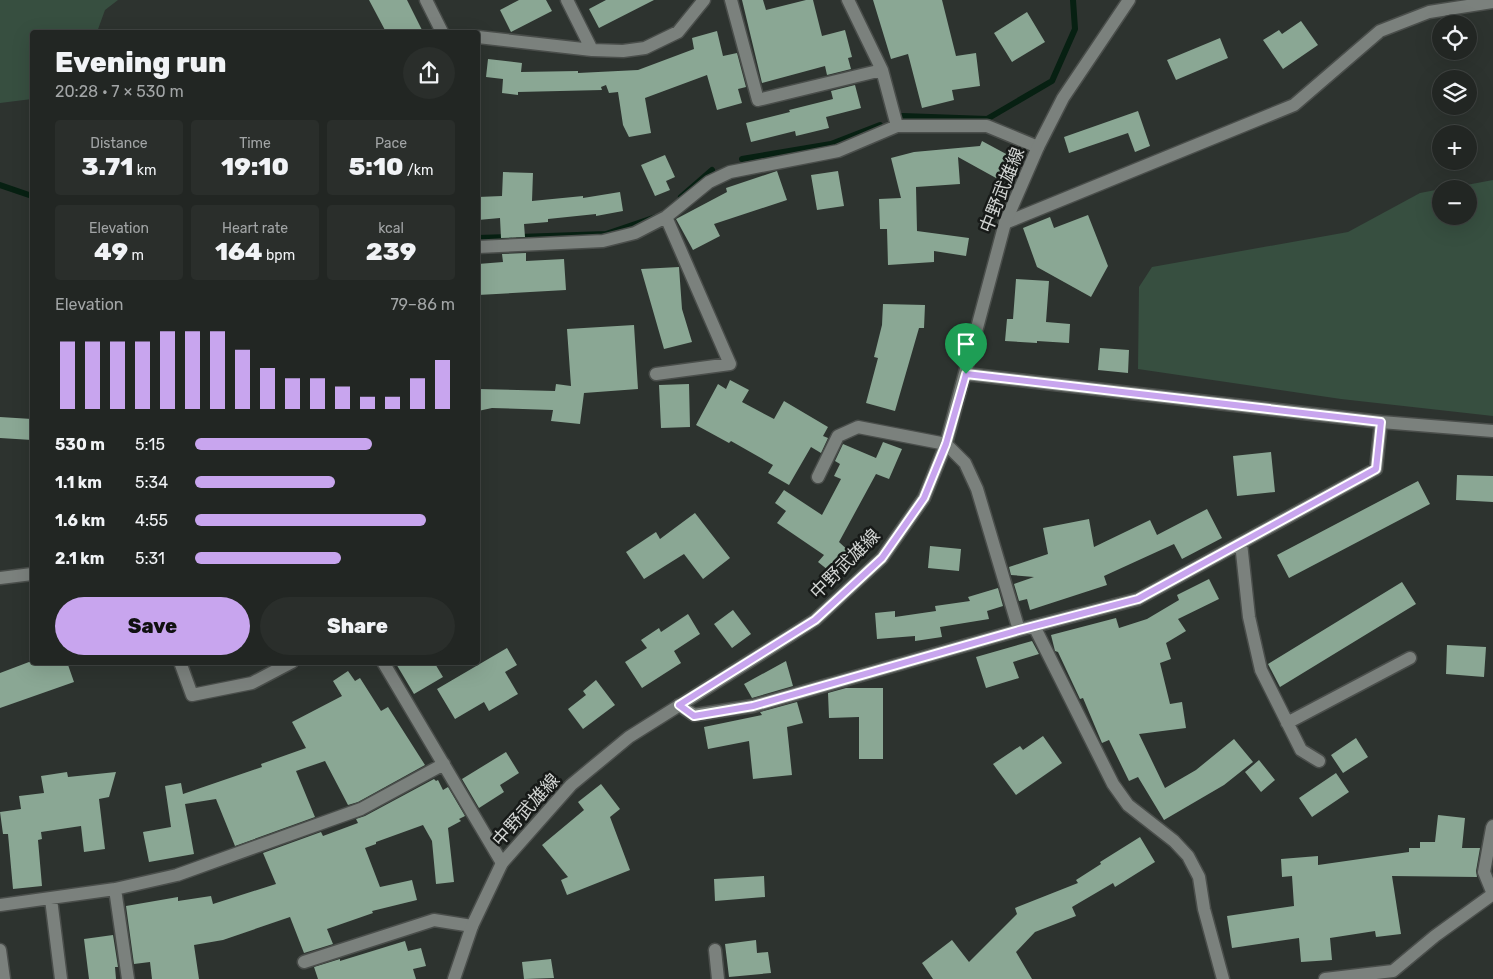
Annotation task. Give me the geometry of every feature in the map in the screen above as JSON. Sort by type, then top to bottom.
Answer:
[{"type":"street","points":[[426,0],[441,30]]},
{"type":"street","points":[[567,0],[592,50]]},
{"type":"street","points":[[480,36],[592,50],[623,51],[645,48],[678,32],[704,0]]},
{"type":"street","points":[[730,0],[758,100],[882,70]]},
{"type":"street","points":[[848,0],[882,70],[897,126]]},
{"type":"street","name":"中野武雄線","points":[[454,979],[472,926],[502,862],[570,784],[628,737],[815,620],[882,558],[924,498],[946,444],[1005,223],[1038,147],[1063,98],[1129,0]]},
{"type":"street","points":[[1005,223],[1294,105],[1380,31],[1429,12],[1493,2]]},
{"type":"street","points":[[480,248],[603,242],[635,233],[666,217],[709,182],[730,172],[838,151],[897,126],[987,126],[1038,147]]},
{"type":"street","points":[[656,374],[730,364],[666,217]]},
{"type":"street","points":[[966,374],[1381,422],[1493,431]]},
{"type":"street","points":[[679,705],[694,716],[753,706],[1019,630],[1138,599],[1376,469],[1381,422]]},
{"type":"street","points":[[818,477],[838,436],[858,427],[946,444],[965,463],[977,488],[1019,630]]},
{"type":"street","points":[[1241,543],[1249,616],[1261,670],[1300,750],[1319,761]]},
{"type":"street","points":[[0,578],[30,574]]},
{"type":"street","points":[[1034,626],[1113,784],[1128,805],[1174,841],[1188,856],[1198,877],[1204,909],[1223,979]]},
{"type":"street","points":[[1287,722],[1410,658]]},
{"type":"street","points":[[181,665],[192,695],[252,683],[286,665]]},
{"type":"street","points":[[385,665],[502,862]]},
{"type":"street","points":[[0,905],[115,889],[177,875],[361,809],[444,764]]},
{"type":"street","points":[[1325,979],[1393,971],[1493,894],[1484,872],[1493,826]]},
{"type":"street","points":[[115,889],[128,979]]},
{"type":"street","points":[[51,899],[62,979]]},
{"type":"street","points":[[304,962],[434,920],[472,926]]},
{"type":"street","points":[[0,950],[4,979]]},
{"type":"street","points":[[715,950],[718,979]]},
{"type":"green space","points":[[0,0],[118,0],[105,10],[98,30],[30,30],[30,99],[0,103]]},
{"type":"green space","points":[[1493,180],[1493,416],[1341,399],[1138,369],[1139,287],[1152,267],[1348,232],[1420,193],[1432,191],[1432,225],[1477,225],[1477,183]]},
{"type":"building","points":[[369,0],[407,0],[422,30],[385,30]]},
{"type":"building","points":[[519,0],[546,0],[552,11],[511,32],[500,10]]},
{"type":"building","points":[[606,0],[654,0],[599,28],[589,9]]},
{"type":"building","points":[[742,0],[763,0],[766,10],[813,0],[822,36],[845,30],[852,57],[848,58],[851,69],[827,75],[825,66],[762,83]]},
{"type":"building","points":[[873,0],[942,0],[956,56],[976,53],[980,86],[952,90],[954,100],[922,108],[908,54],[891,59]]},
{"type":"building","points":[[1027,12],[1045,42],[1012,62],[994,33]]},
{"type":"building","points":[[1301,21],[1318,45],[1283,69],[1263,40],[1279,30],[1282,34]]},
{"type":"building","points":[[717,31],[723,56],[737,53],[746,87],[738,89],[742,103],[717,110],[707,75],[645,98],[651,133],[629,137],[623,125],[618,92],[609,93],[606,85],[601,87],[602,90],[518,92],[518,95],[502,93],[503,79],[486,77],[488,59],[522,63],[521,72],[578,71],[578,73],[638,70],[694,49],[692,38]]},
{"type":"building","points":[[1220,38],[1228,58],[1176,80],[1167,60]]},
{"type":"building","points":[[855,85],[861,108],[826,117],[829,128],[796,136],[795,131],[751,142],[746,123],[833,99],[831,91]]},
{"type":"building","points":[[1138,111],[1150,146],[1135,152],[1128,133],[1069,153],[1064,137]]},
{"type":"building","points":[[982,141],[1008,155],[996,178],[958,157],[960,184],[916,187],[917,231],[969,238],[966,256],[934,251],[934,262],[888,265],[887,229],[880,229],[879,199],[901,198],[891,158],[914,152],[980,146]]},
{"type":"building","points":[[665,155],[675,177],[666,181],[670,190],[655,196],[641,165]]},
{"type":"building","points":[[777,171],[787,200],[714,224],[720,236],[693,250],[676,219],[727,192],[726,188]]},
{"type":"building","points":[[838,171],[844,206],[817,210],[811,175]]},
{"type":"building","points":[[503,172],[533,173],[532,201],[583,196],[583,198],[620,192],[623,211],[596,216],[596,214],[548,219],[548,222],[524,224],[525,237],[501,238],[500,218],[480,220],[480,197],[502,196]]},
{"type":"building","points":[[1088,215],[1108,266],[1091,297],[1037,267],[1023,228],[1050,217],[1054,228]]},
{"type":"building","points":[[526,253],[526,261],[564,259],[566,290],[480,295],[480,264],[503,262],[502,254]]},
{"type":"building","points":[[679,267],[682,309],[692,342],[664,349],[641,269]]},
{"type":"building","points":[[1016,279],[1049,281],[1046,322],[1070,324],[1069,343],[1005,341],[1007,319],[1013,319]]},
{"type":"building","points":[[883,304],[925,305],[924,328],[919,328],[895,411],[866,403],[878,358],[874,357],[882,325]]},
{"type":"building","points":[[634,325],[638,389],[584,393],[580,424],[551,421],[553,410],[492,408],[480,411],[480,389],[555,391],[556,384],[571,386],[567,329]]},
{"type":"building","points":[[1100,348],[1129,350],[1128,373],[1098,370]]},
{"type":"building","points":[[730,380],[749,390],[742,402],[774,419],[784,401],[828,427],[823,436],[828,438],[821,453],[811,447],[789,485],[768,473],[773,465],[731,441],[729,443],[696,425],[718,384],[726,389]]},
{"type":"building","points":[[689,384],[690,427],[661,428],[659,385]]},
{"type":"building","points":[[0,417],[30,419],[30,440],[0,438]]},
{"type":"building","points":[[883,442],[902,449],[889,479],[876,474],[839,542],[851,553],[833,574],[818,562],[824,555],[777,523],[786,511],[775,503],[784,490],[822,515],[841,479],[834,476],[840,464],[835,461],[843,444],[876,458]]},
{"type":"building","points":[[1271,452],[1275,492],[1237,496],[1233,456]]},
{"type":"building","points":[[1457,475],[1493,476],[1493,502],[1456,500]]},
{"type":"building","points":[[1418,481],[1430,504],[1289,578],[1277,555]]},
{"type":"building","points":[[1207,509],[1222,538],[1182,559],[1174,544],[1104,576],[1107,585],[1030,610],[1027,599],[1019,601],[1014,584],[1034,577],[1011,575],[1009,567],[1048,554],[1043,528],[1089,519],[1094,547],[1150,520],[1157,535]]},
{"type":"building","points":[[695,513],[730,558],[703,579],[684,554],[644,579],[626,552],[656,532],[660,539]]},
{"type":"building","points":[[930,546],[961,549],[959,571],[928,568]]},
{"type":"building","points":[[1209,579],[1219,599],[1178,619],[1186,631],[1166,643],[1171,659],[1160,663],[1170,704],[1182,702],[1186,728],[1139,734],[1165,788],[1196,770],[1234,739],[1253,762],[1224,785],[1164,820],[1138,777],[1129,781],[1109,740],[1102,743],[1083,698],[1080,699],[1058,652],[1055,651],[1051,635],[1116,618],[1119,628],[1147,619],[1179,600],[1177,595]]},
{"type":"building","points":[[1402,582],[1416,604],[1280,687],[1268,664]]},
{"type":"building","points":[[998,588],[1003,606],[987,611],[989,619],[940,627],[942,637],[915,641],[915,636],[877,639],[875,613],[895,611],[895,617],[936,611],[935,606],[970,601],[968,597]]},
{"type":"building","points":[[733,610],[751,634],[732,648],[714,624]]},
{"type":"building","points":[[688,614],[700,634],[674,651],[681,663],[642,688],[625,662],[647,648],[641,640],[659,628],[661,632]]},
{"type":"building","points":[[1032,641],[1039,654],[1013,662],[1019,678],[986,688],[976,657]]},
{"type":"building","points":[[1447,645],[1486,647],[1484,677],[1446,674]]},
{"type":"building","points":[[507,648],[517,665],[505,672],[518,694],[489,711],[484,702],[455,719],[437,689]]},
{"type":"building","points":[[786,661],[793,686],[752,698],[744,684]]},
{"type":"building","points":[[29,662],[30,665],[68,665],[74,682],[0,708],[0,673]]},
{"type":"building","points":[[397,665],[436,665],[443,677],[414,694]]},
{"type":"building","points":[[348,671],[355,681],[360,678],[381,711],[388,707],[425,765],[358,802],[348,805],[325,761],[296,771],[315,817],[235,846],[216,799],[185,804],[194,854],[149,862],[143,832],[171,827],[165,786],[181,783],[183,794],[262,767],[261,764],[306,748],[292,722],[342,696],[333,681]]},
{"type":"building","points":[[596,680],[615,705],[583,729],[568,709],[586,695],[583,691]]},
{"type":"building","points":[[846,688],[883,688],[883,759],[859,759],[859,717],[829,718],[828,693]]},
{"type":"building","points":[[797,702],[803,723],[787,727],[792,775],[753,779],[749,741],[708,749],[704,727],[762,715],[760,712]]},
{"type":"building","points":[[1043,736],[1062,763],[1016,795],[993,764],[1020,746],[1023,750]]},
{"type":"building","points":[[1356,738],[1368,757],[1343,773],[1331,755]]},
{"type":"building","points":[[506,752],[519,773],[500,785],[504,792],[479,808],[462,779]]},
{"type":"building","points":[[1259,760],[1275,780],[1261,792],[1245,772]]},
{"type":"building","points":[[67,772],[68,777],[116,772],[109,797],[99,799],[105,849],[84,852],[81,826],[41,832],[42,839],[38,840],[42,886],[13,889],[8,834],[3,834],[0,812],[21,809],[19,796],[44,793],[41,776]]},
{"type":"building","points":[[1336,773],[1349,792],[1312,817],[1299,798]]},
{"type":"building","points":[[434,779],[438,780],[443,790],[448,787],[465,816],[459,819],[461,821],[448,828],[454,882],[436,884],[432,841],[423,825],[376,842],[376,844],[365,848],[380,887],[412,880],[417,900],[372,911],[373,913],[327,929],[333,944],[304,953],[290,917],[223,940],[194,945],[199,979],[152,979],[150,962],[134,964],[126,906],[178,897],[178,901],[211,896],[213,904],[276,884],[263,853],[321,832],[323,836],[358,823],[356,819]]},
{"type":"building","points":[[601,784],[620,809],[610,817],[630,870],[567,895],[561,880],[568,877],[542,845],[584,810],[578,802]]},
{"type":"building","points":[[1438,815],[1465,818],[1462,848],[1480,848],[1476,871],[1477,877],[1392,876],[1401,934],[1376,937],[1375,931],[1330,938],[1332,960],[1301,962],[1299,938],[1232,948],[1227,916],[1294,906],[1292,876],[1282,877],[1281,859],[1318,856],[1318,865],[1409,852],[1409,848],[1420,848],[1420,842],[1435,842]]},
{"type":"building","points":[[1140,837],[1155,862],[1115,887],[1113,883],[1072,907],[1076,916],[1035,932],[1016,952],[1032,979],[933,979],[922,963],[952,940],[969,962],[1017,914],[1015,908],[1078,883],[1076,880],[1101,864],[1100,862]]},
{"type":"building","points":[[764,876],[765,897],[715,901],[714,879]]},
{"type":"building","points":[[113,935],[118,967],[115,967],[116,979],[89,979],[84,939]]},
{"type":"building","points":[[756,940],[757,953],[768,952],[771,973],[729,977],[725,944]]},
{"type":"building","points":[[405,941],[408,951],[421,948],[426,966],[413,969],[416,979],[318,979],[314,967]]},
{"type":"building","points":[[551,959],[554,978],[524,979],[522,962]]},
{"type":"waterway","points":[[902,116],[987,119],[1052,81],[1075,29],[1073,0]]},
{"type":"waterway","points":[[742,159],[831,144],[880,125]]},
{"type":"waterway","points":[[681,197],[712,170]]},
{"type":"waterway","points":[[0,185],[30,195]]},
{"type":"waterway","points":[[519,237],[606,234],[656,217]]},
{"type":"waterway","points":[[480,238],[509,237]]},
{"type":"route","points":[[966,374],[1381,422],[1376,469],[1138,599],[1019,630],[753,706],[694,716],[679,705],[815,620],[882,558],[924,498],[946,444],[966,374]]}]
